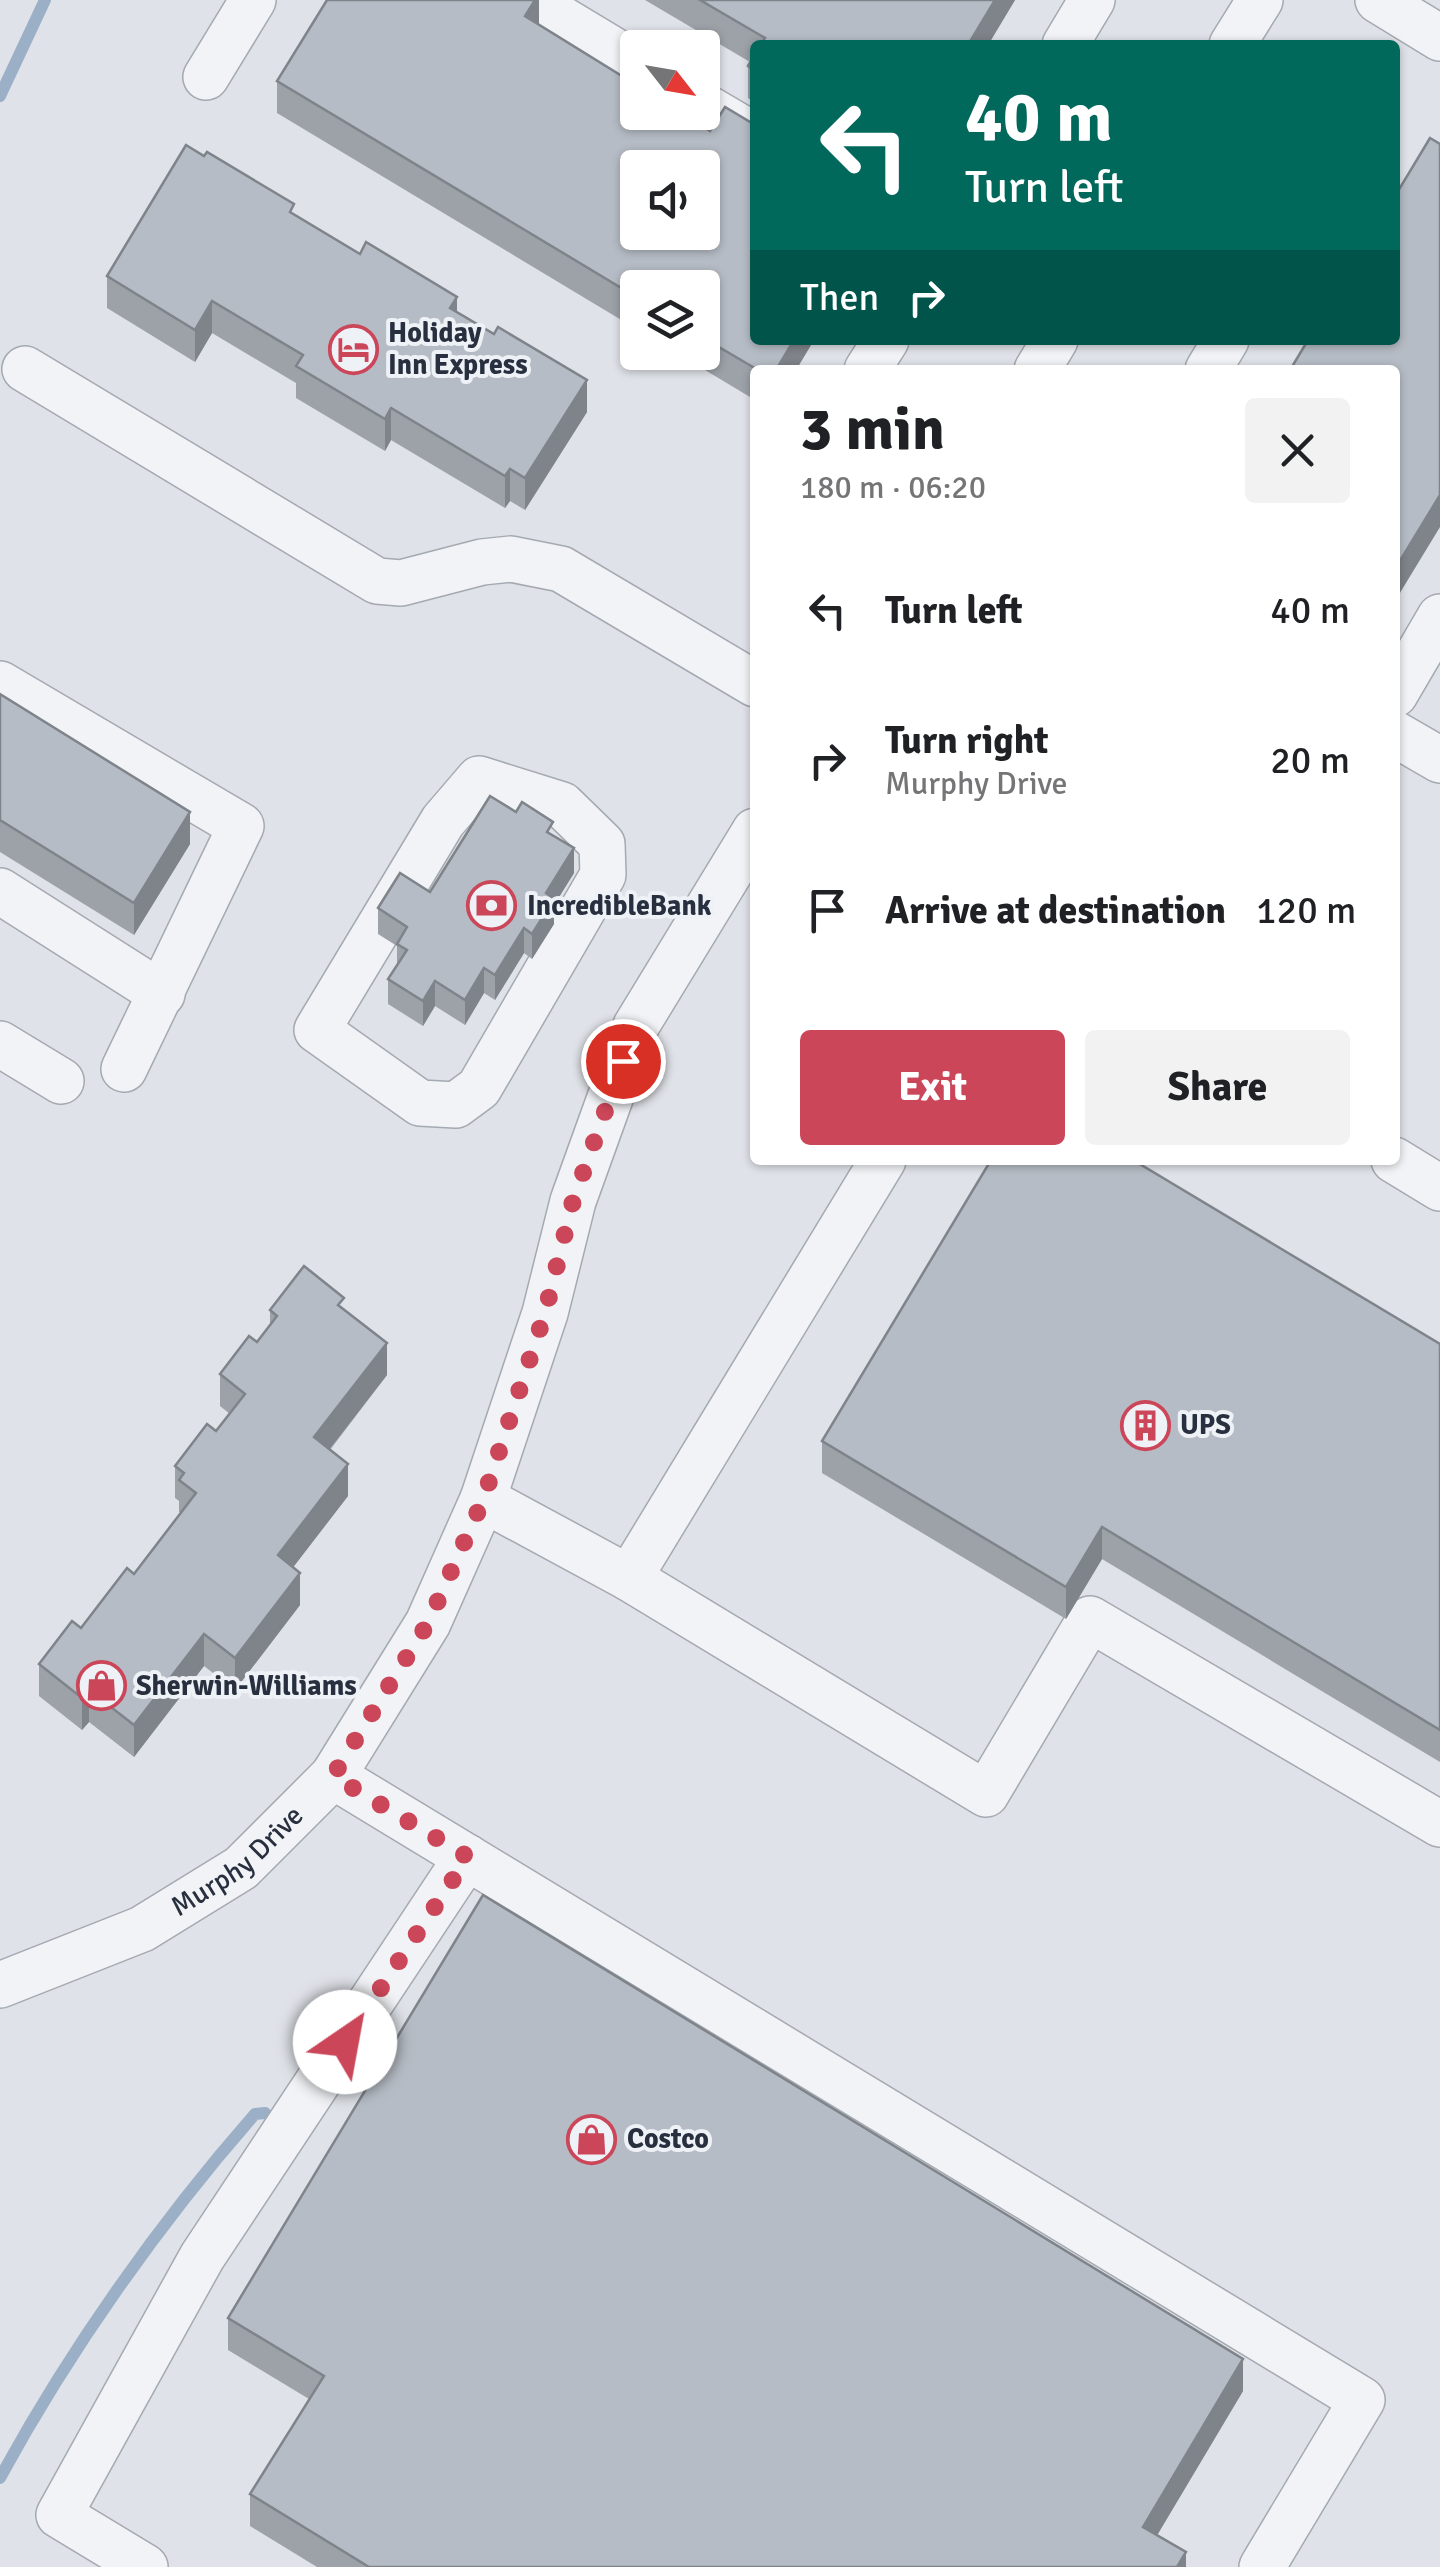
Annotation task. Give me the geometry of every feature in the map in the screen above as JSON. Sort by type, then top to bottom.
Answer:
[{"type":"street","points":[[206,77],[253,0]]},
{"type":"street","points":[[530,0],[620,54]]},
{"type":"street","points":[[1068,40],[1092,0]]},
{"type":"street","points":[[1235,40],[1260,0]]},
{"type":"street","points":[[1378,0],[1440,38]]},
{"type":"street","points":[[720,116],[750,133]]},
{"type":"street","points":[[25,369],[377,581],[401,583],[482,562],[511,559],[561,569],[750,681]]},
{"type":"street","points":[[1400,685],[1440,617]]},
{"type":"street","points":[[0,684],[241,826],[124,1069]]},
{"type":"street","points":[[1400,737],[1440,760]]},
{"type":"street","points":[[479,779],[562,805],[602,844],[602,876],[479,1088],[456,1105],[420,1102],[317,1030],[442,821],[479,779]]},
{"type":"street","name":"Murphy Drive","points":[[0,1985],[142,1929],[241,1868],[333,1776],[428,1623],[483,1500],[545,1313],[573,1201],[636,1026],[750,839]]},
{"type":"street","points":[[0,891],[162,994]]},
{"type":"street","points":[[0,1044],[61,1081]]},
{"type":"street","points":[[1400,1164],[1440,1188]]},
{"type":"street","points":[[630,1578],[879,1165]]},
{"type":"street","points":[[483,1500],[630,1578],[986,1794],[1090,1619],[1440,1824]]},
{"type":"street","points":[[333,1776],[1362,2400],[1262,2567]]},
{"type":"street","points":[[145,2567],[59,2515],[202,2257],[468,1857]]},
{"type":"building","points":[[327,0],[535,0],[525,16],[620,75],[620,130],[720,130],[720,115],[725,107],[750,122],[750,345],[791,345],[779,365],[750,365],[720,348],[720,270],[620,270],[620,287],[277,81]]},
{"type":"building","points":[[700,0],[995,0],[971,40],[765,38]]},
{"type":"building","points":[[1430,138],[1440,144],[1440,495],[1400,561],[1400,365],[1293,365],[1305,345],[1400,345],[1400,188]]},
{"type":"building","name":"Holiday Inn Express","points":[[186,145],[204,156],[207,152],[294,204],[290,212],[360,254],[366,242],[457,297],[450,308],[494,334],[498,327],[587,380],[525,478],[510,469],[505,476],[391,408],[385,419],[296,366],[303,355],[212,301],[195,330],[107,276]]},
{"type":"building","points":[[0,694],[190,812],[134,903],[0,820]]},
{"type":"building","points":[[490,796],[516,812],[522,802],[553,822],[547,832],[574,848],[546,893],[554,899],[532,934],[524,928],[495,975],[484,968],[465,1000],[435,981],[423,1001],[388,979],[407,950],[397,944],[407,927],[378,908],[400,873],[430,892]]},
{"type":"building","name":"UPS","points":[[988,1165],[1141,1165],[1440,1344],[1440,1730],[1102,1527],[1066,1587],[822,1441]]},
{"type":"building","points":[[304,1266],[344,1298],[338,1305],[387,1343],[314,1437],[348,1464],[278,1555],[300,1573],[235,1658],[204,1634],[134,1725],[89,1690],[82,1698],[39,1664],[72,1621],[81,1628],[127,1568],[134,1574],[196,1493],[179,1480],[184,1473],[175,1466],[207,1424],[216,1431],[245,1394],[220,1374],[249,1336],[257,1342],[277,1316],[270,1310]]},
{"type":"building","name":"Costco","points":[[483,1895],[1243,2359],[1143,2527],[1186,2552],[1177,2567],[369,2567],[250,2494],[324,2376],[228,2318]]},
{"type":"waterway","points":[[0,96],[45,0]]},
{"type":"waterway","points":[[0,2478],[86,2335],[151,2243],[255,2114],[265,2113]]},
{"type":"place","name":"Holiday Inn Express","points":[[353,349]]},
{"type":"place","name":"IncredibleBank","points":[[492,906]]},
{"type":"place","name":"UPS","points":[[1145,1425]]},
{"type":"place","name":"Sherwin-Williams","points":[[101,1686]]},
{"type":"place","name":"Costco","points":[[592,2139]]},
{"type":"route","points":[[345,2042],[468,1857],[333,1776],[428,1623],[483,1500],[545,1313],[573,1201],[623,1061]]}]
